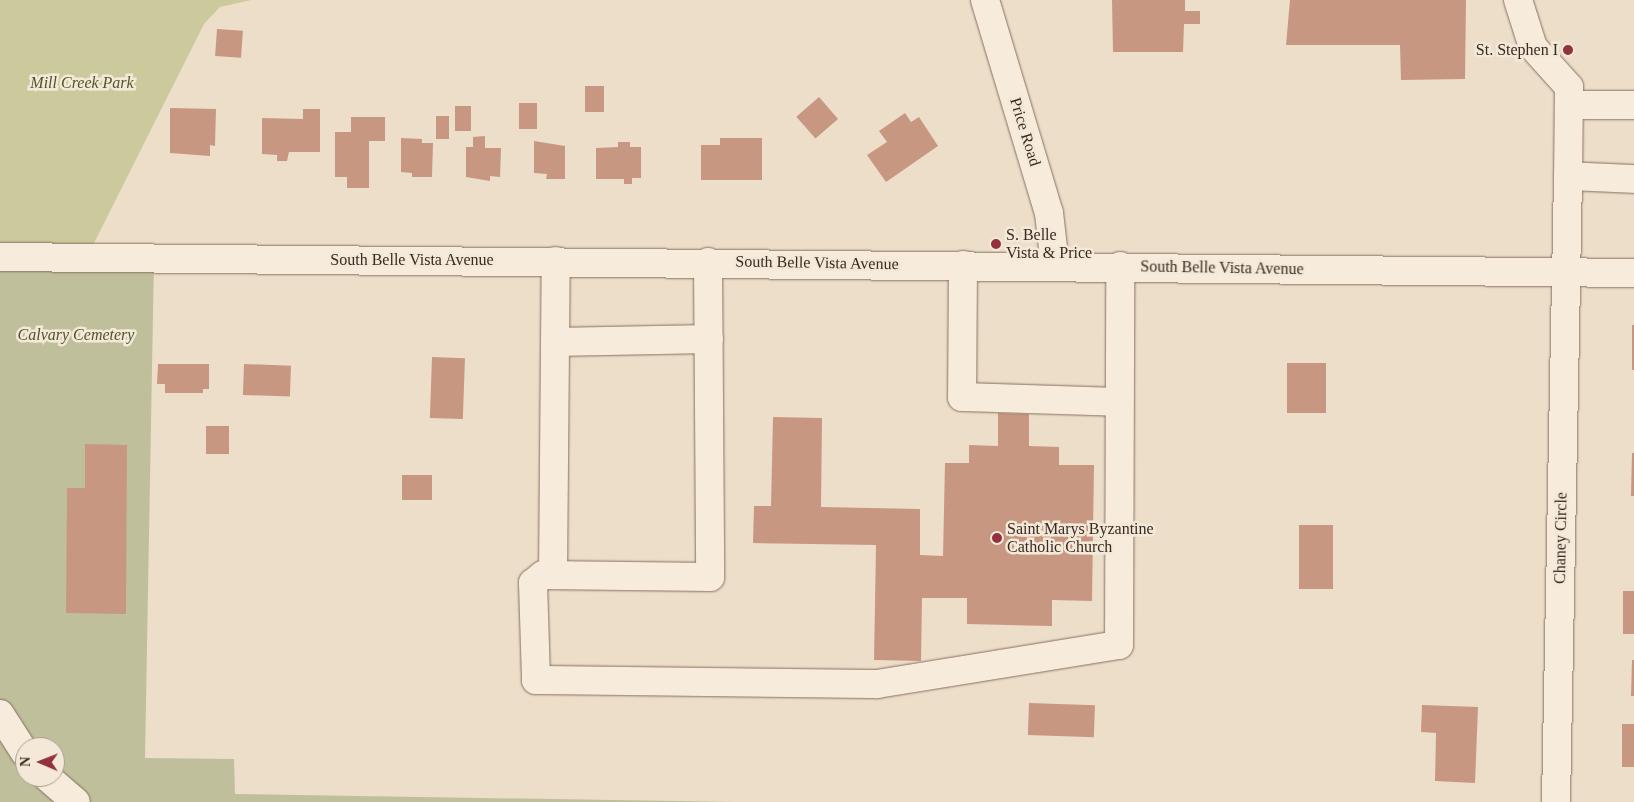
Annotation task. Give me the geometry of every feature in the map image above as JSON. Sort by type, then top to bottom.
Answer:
[{"type":"street","name":"Price Road","points":[[985,0],[1049,213],[1055,265]]},
{"type":"street","name":"Chaney Circle","points":[[1518,0],[1533,47],[1569,87],[1568,273],[1556,802]]},
{"type":"street","points":[[1569,105],[1634,105]]},
{"type":"street","points":[[1568,176],[1634,179]]},
{"type":"street","name":"South Belle Vista Avenue","points":[[0,256],[1055,265],[1634,273]]},
{"type":"street","points":[[553,575],[556,261]]},
{"type":"street","points":[[708,262],[710,577],[543,575],[533,583],[536,680],[877,684],[1119,645],[1120,266]]},
{"type":"street","points":[[963,265],[962,397],[1119,402]]},
{"type":"street","points":[[555,342],[709,339]]},
{"type":"street","points":[[0,714],[15,737]]},
{"type":"street","points":[[59,787],[76,802]]},
{"type":"green space","name":"Mill Creek Park","points":[[0,0],[251,0],[220,7],[204,24],[87,257],[0,257]]},
{"type":"green space","name":"Calvary Cemetery","points":[[0,256],[154,258],[145,758],[234,759],[235,794],[737,802],[0,802]]},
{"type":"building","points":[[1112,0],[1185,0],[1185,11],[1200,11],[1200,24],[1184,24],[1183,52],[1113,52]]},
{"type":"building","points":[[1290,0],[1466,0],[1465,79],[1401,80],[1400,45],[1286,45]]},
{"type":"building","points":[[217,29],[243,31],[241,58],[215,56]]},
{"type":"building","points":[[585,86],[604,86],[604,112],[585,112]]},
{"type":"building","points":[[819,97],[838,119],[815,139],[796,117]]},
{"type":"building","points":[[519,103],[537,103],[537,129],[519,129]]},
{"type":"building","points":[[455,106],[471,106],[471,131],[455,131]]},
{"type":"building","points":[[170,108],[216,109],[215,146],[210,145],[210,156],[170,153]]},
{"type":"building","points":[[303,109],[320,109],[320,152],[289,152],[287,161],[277,161],[277,155],[262,154],[262,118],[303,119]]},
{"type":"building","points":[[905,113],[911,122],[919,117],[938,146],[886,182],[867,155],[887,142],[879,131]]},
{"type":"building","points":[[436,116],[449,116],[449,139],[436,139]]},
{"type":"building","points":[[351,117],[385,117],[385,141],[369,141],[369,188],[347,188],[347,177],[335,177],[335,132],[351,132]]},
{"type":"building","points":[[485,136],[485,148],[501,148],[500,177],[490,176],[490,181],[466,177],[466,147],[473,147],[473,137]]},
{"type":"building","points":[[401,138],[422,139],[422,143],[433,143],[432,177],[412,177],[412,173],[401,172]]},
{"type":"building","points":[[720,138],[762,138],[762,180],[701,180],[701,145],[720,145]]},
{"type":"building","points":[[534,141],[565,146],[565,179],[546,179],[547,174],[534,173]]},
{"type":"building","points":[[618,142],[630,142],[630,147],[641,147],[641,178],[632,178],[632,184],[624,184],[624,179],[596,179],[596,148],[618,147]]},
{"type":"building","points":[[1632,325],[1634,325],[1634,370],[1632,370]]},
{"type":"building","points":[[432,357],[465,358],[463,419],[430,418]]},
{"type":"building","points":[[1287,363],[1326,363],[1326,413],[1287,413]]},
{"type":"building","points":[[158,364],[209,364],[209,389],[203,389],[203,393],[165,393],[165,384],[157,384]]},
{"type":"building","points":[[244,364],[291,366],[290,397],[243,395]]},
{"type":"building","points":[[998,413],[1029,414],[1029,446],[1059,447],[1059,465],[1094,465],[1092,601],[1052,600],[1052,626],[967,624],[967,598],[922,598],[921,661],[874,660],[876,545],[753,543],[754,506],[771,506],[773,417],[822,418],[821,507],[920,509],[920,555],[943,556],[945,463],[969,463],[969,445],[998,446]]},
{"type":"building","points":[[206,426],[229,426],[229,454],[206,454]]},
{"type":"building","points":[[85,444],[127,445],[126,614],[66,613],[67,488],[85,488]]},
{"type":"building","points":[[1632,453],[1634,453],[1634,496],[1631,496]]},
{"type":"building","points":[[402,475],[432,475],[432,500],[402,500]]},
{"type":"building","points":[[1299,525],[1333,525],[1333,589],[1299,589]]},
{"type":"building","points":[[1623,591],[1634,591],[1634,634],[1623,634]]},
{"type":"building","points":[[1632,660],[1634,660],[1634,696],[1631,696]]},
{"type":"building","points":[[1029,703],[1095,705],[1094,737],[1028,735]]},
{"type":"building","points":[[1422,705],[1478,707],[1475,783],[1435,781],[1436,733],[1421,732]]},
{"type":"building","points":[[1622,724],[1634,724],[1634,767],[1622,767]]},
{"type":"place","name":"St. Stephen I","points":[[1568,50]]},
{"type":"place","name":"S. Belle Vista & Price","points":[[996,244]]},
{"type":"place","name":"Saint Marys Byzantine Catholic Church","points":[[997,538]]}]
